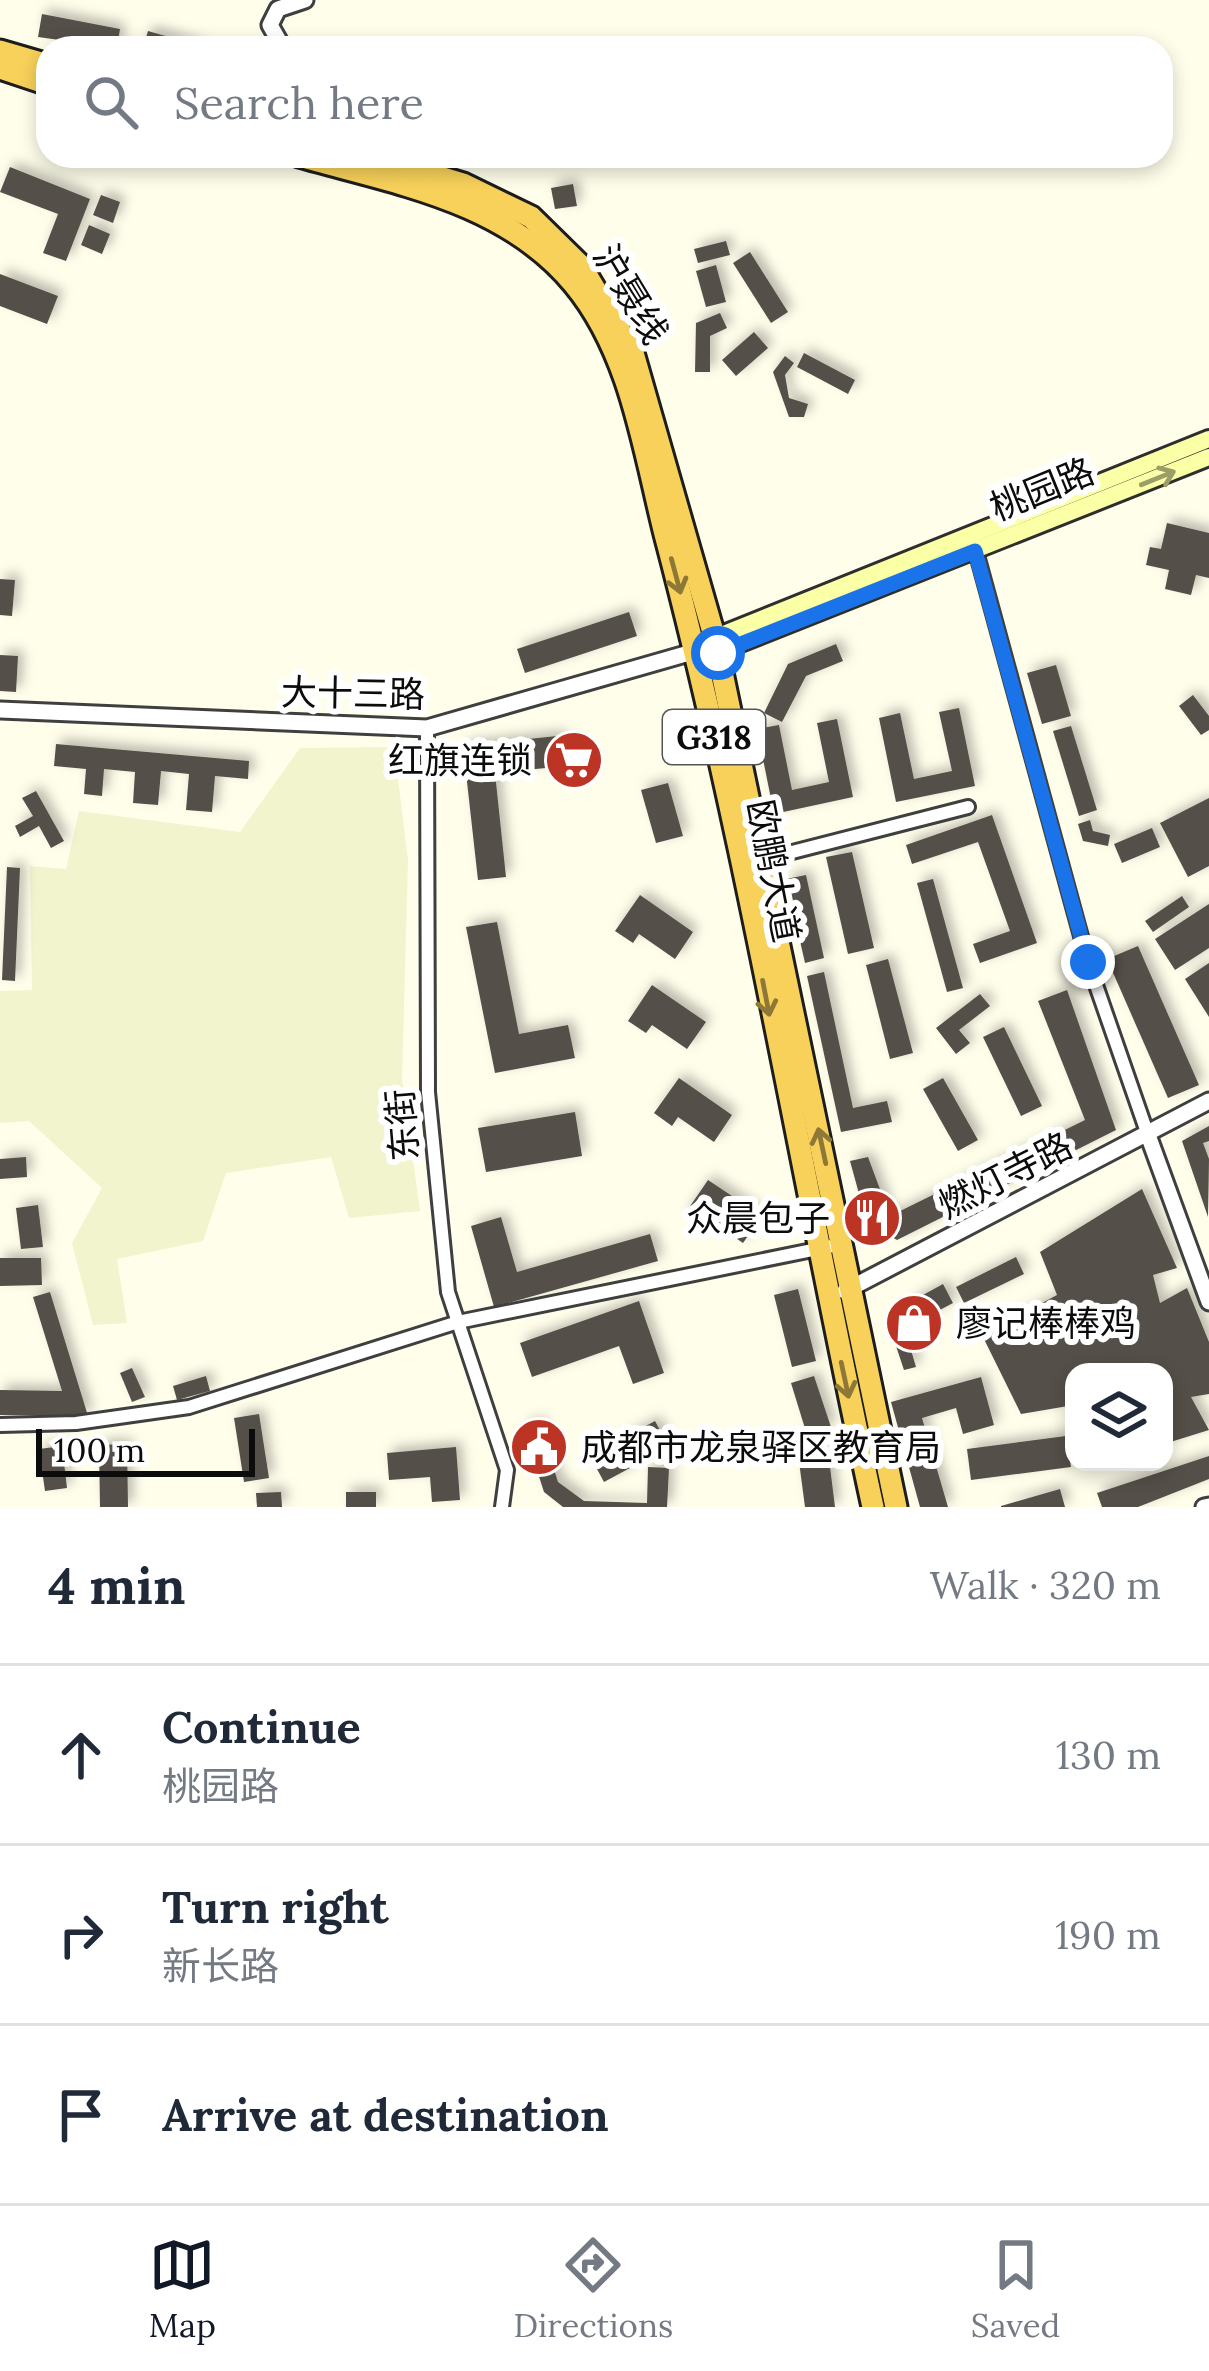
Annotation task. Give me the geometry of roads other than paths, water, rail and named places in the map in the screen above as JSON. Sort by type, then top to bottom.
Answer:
[{"type":"highway","points":[[0,51],[36,62]]},
{"type":"highway","points":[[0,68],[36,80]]},
{"type":"highway","name":"欧鹏大道","points":[[339,168],[475,209],[540,248],[576,286],[613,344],[761,860],[896,1507]]},
{"type":"highway","name":"沪聂线","points":[[443,168],[531,217],[604,297],[641,377],[704,649]]},
{"type":"highway","name":"欧鹏大道","points":[[704,649],[817,1250],[873,1507]]},
{"type":"main road","points":[[704,649],[972,531],[1209,439]]},
{"type":"main road","name":"桃园路","points":[[704,649],[975,551],[1209,458]]},
{"type":"street","points":[[276,36],[270,25],[278,9],[305,0]]},
{"type":"street","points":[[972,531],[1088,962],[1209,1302]]},
{"type":"street","name":"大十三路","points":[[0,710],[428,728],[704,649]]},
{"type":"street","name":"东街","points":[[428,728],[428,1093],[448,1292],[507,1470],[502,1507]]},
{"type":"street","points":[[761,860],[968,808]]},
{"type":"street","name":"燃灯寺路","points":[[827,1297],[1209,1101]]},
{"type":"street","points":[[0,1425],[76,1423],[189,1407],[458,1322],[842,1244]]},
{"type":"place","name":"红旗连锁","points":[[574,760]]},
{"type":"place","name":"众晨包子","points":[[872,1218]]},
{"type":"place","name":"廖记棒棒鸡","points":[[914,1323]]},
{"type":"place","name":"成都市龙泉驿区教育局","points":[[539,1447]]}]
